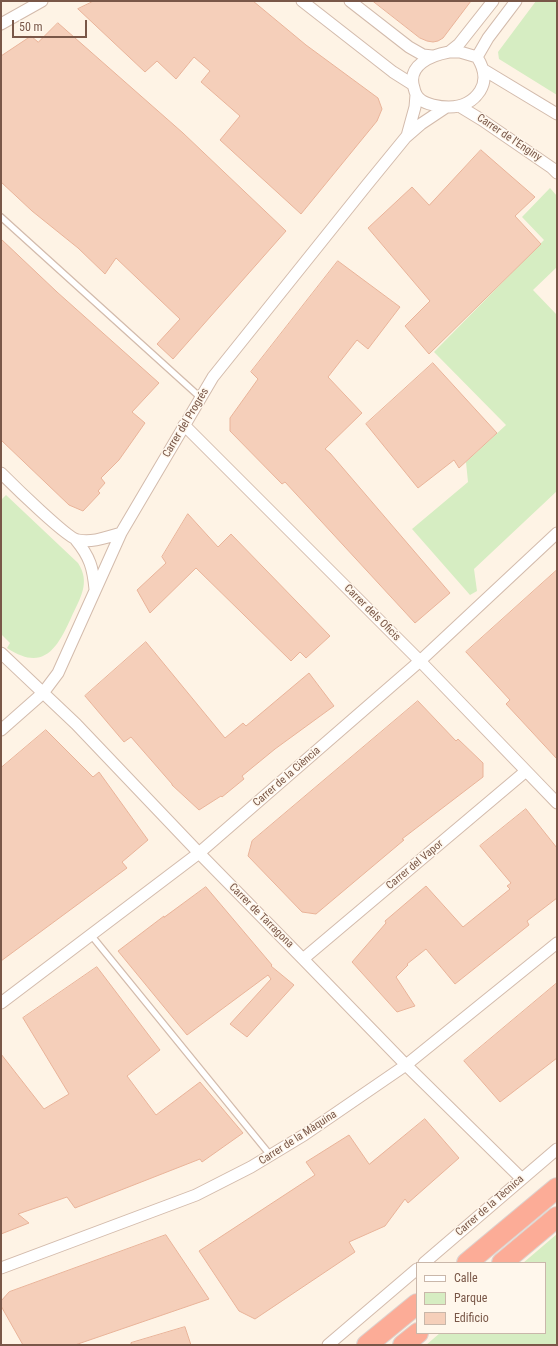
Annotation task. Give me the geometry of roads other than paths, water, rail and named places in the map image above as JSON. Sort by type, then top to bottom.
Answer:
[{"type":"highway","points":[[468,1262],[557,1188]]},
{"type":"highway","points":[[503,1262],[557,1217]]},
{"type":"highway","points":[[367,1345],[416,1305]]},
{"type":"highway","points":[[403,1345],[417,1334]]},
{"type":"street","points":[[1,24],[42,1]]},
{"type":"street","points":[[302,1],[393,72],[412,84]]},
{"type":"street","points":[[350,1],[409,47],[423,54],[432,56]]},
{"type":"street","points":[[449,52],[459,44],[493,1]]},
{"type":"street","points":[[477,57],[488,38],[516,1]]},
{"type":"street","points":[[449,52],[464,52],[477,57],[484,70],[484,80],[477,95],[470,101],[459,106],[445,108],[422,101],[416,95],[412,84],[413,75],[422,62],[432,56],[449,52]]},
{"type":"street","points":[[484,70],[557,114]]},
{"type":"street","name":"Carrer del Progrés","points":[[406,137],[411,126],[416,95]]},
{"type":"street","name":"Carrer de l'Enginy","points":[[459,106],[489,124],[557,173]]},
{"type":"street","name":"Carrer del Progrés","points":[[1,730],[43,693],[58,673],[121,533],[214,377],[406,137],[421,124],[445,108]]},
{"type":"street","name":"Carrer dels Oficis","points":[[184,425],[420,661],[557,803]]},
{"type":"street","points":[[1,473],[48,517],[76,540],[88,555],[92,565],[95,590]]},
{"type":"street","points":[[76,540],[98,540],[121,533]]},
{"type":"street","name":"Carrer de la Ciència","points":[[1,1003],[199,853],[420,661],[557,533]]},
{"type":"street","name":"Carrer de Tarragona","points":[[1,653],[76,724],[199,853],[406,1065],[522,1179]]},
{"type":"street","name":"Carrer del Vapor","points":[[303,958],[526,771]]},
{"type":"street","name":"Carrer de la Màquina","points":[[1,1268],[196,1195],[270,1156],[304,1135],[406,1065],[557,943]]},
{"type":"street","name":"Carrer de la Tècnica","points":[[425,1262],[557,1149]]},
{"type":"street","points":[[328,1345],[416,1270]]},
{"type":"lane","points":[[1,217],[201,398]]},
{"type":"lane","points":[[90,935],[270,1156]]}]
